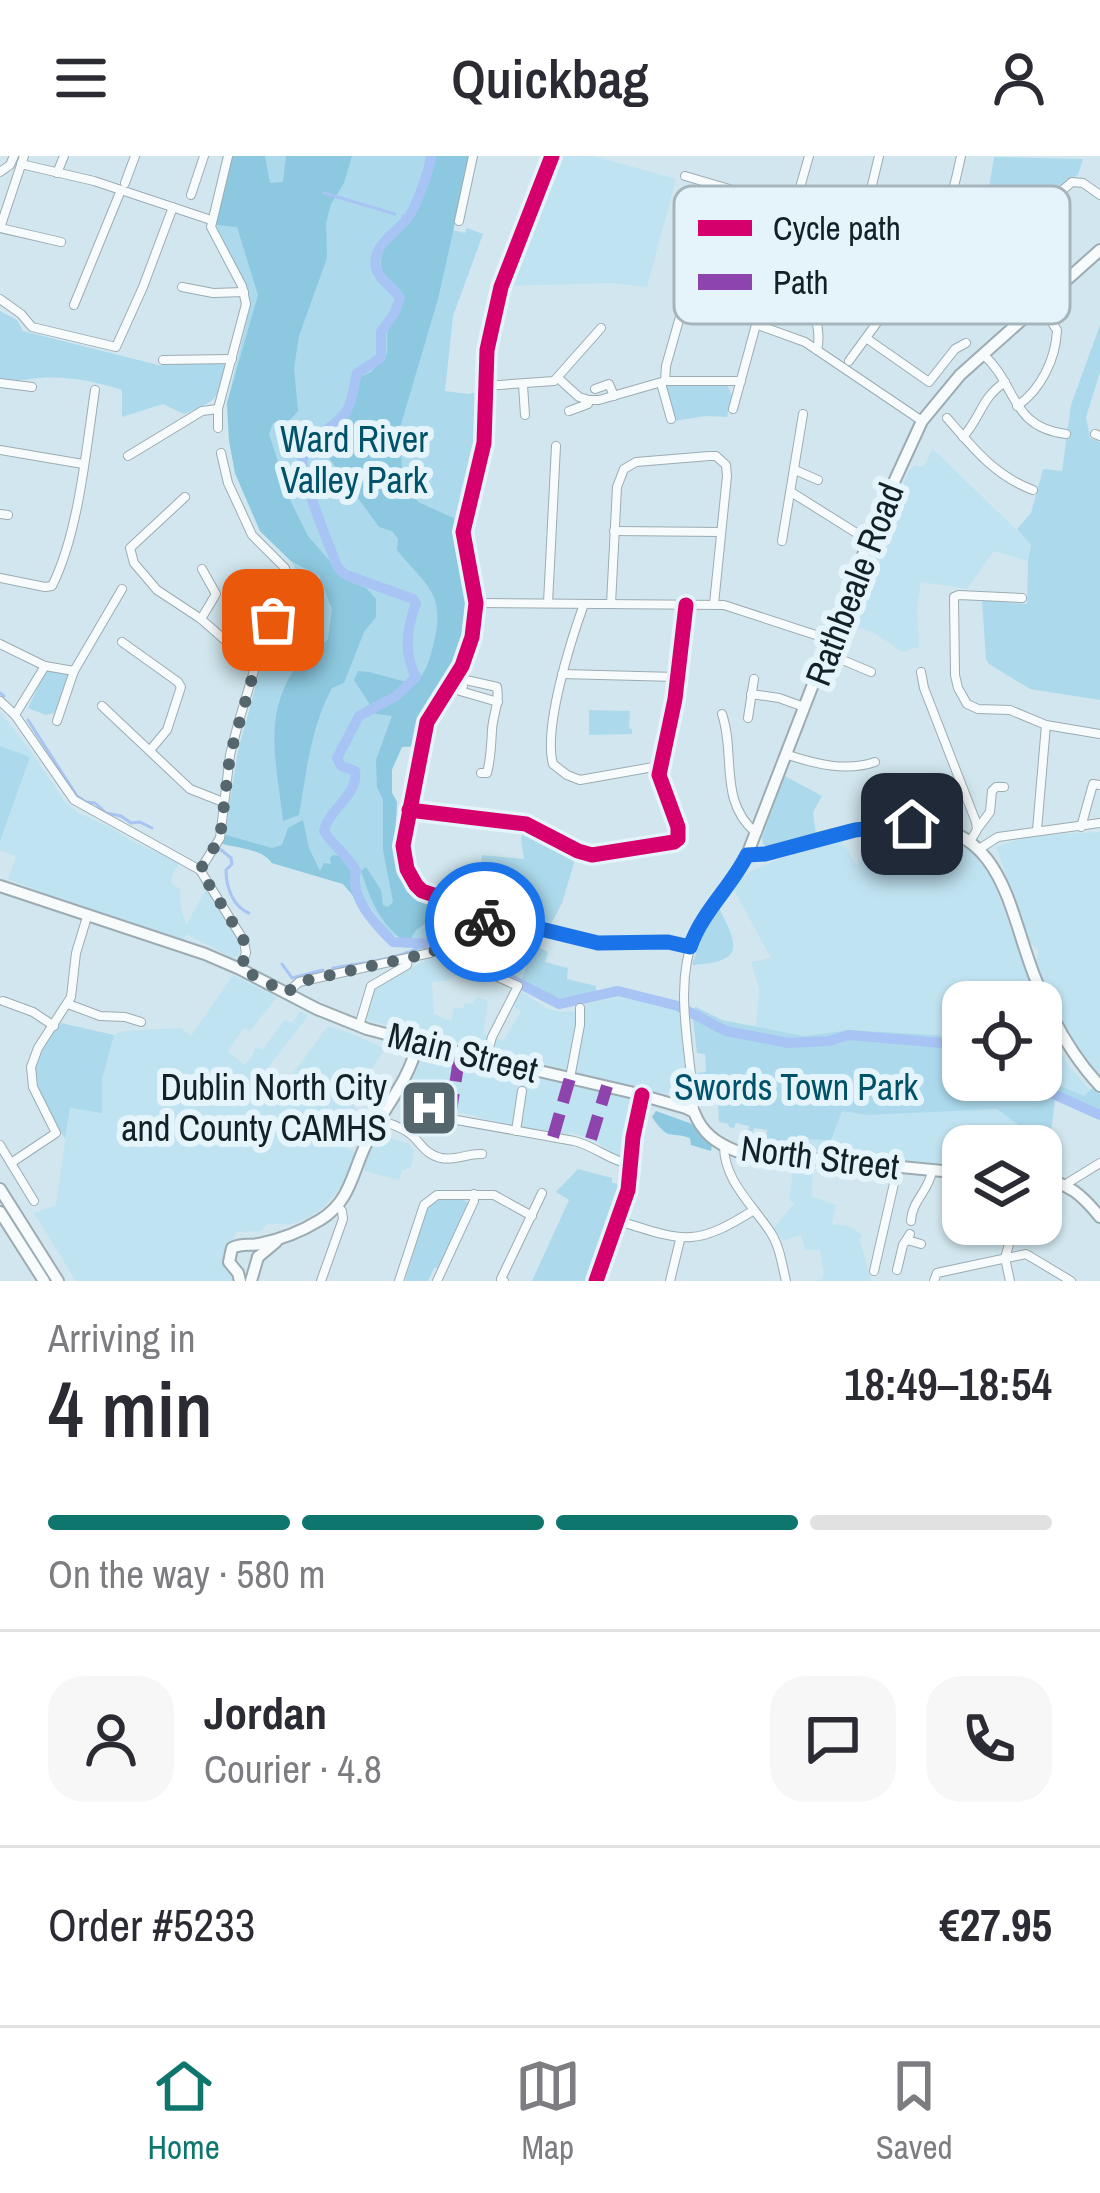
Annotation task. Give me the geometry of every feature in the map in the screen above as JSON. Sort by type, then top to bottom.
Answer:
[{"type":"main road","name":"Rathbeale Road","points":[[1070,277],[1100,250]]},
{"type":"main road","name":"Rathbeale Road","points":[[747,855],[892,483],[922,422],[946,390],[1017,324]]},
{"type":"main road","points":[[747,855],[892,825],[936,826],[975,840],[1005,888],[1034,975],[1057,1025],[1071,1052],[1100,1086]]},
{"type":"main road","name":"Main Street","points":[[0,886],[191,949],[359,1026],[694,1112]]},
{"type":"main road","points":[[255,1251],[252,1276],[239,1277],[229,1254],[238,1245],[255,1251],[320,1220],[337,1205],[352,1185],[365,1145],[380,1119],[402,1103],[418,1042]]},
{"type":"main road","name":"North Street","points":[[694,1112],[703,1130],[724,1146],[749,1154],[942,1172]]},
{"type":"main road","points":[[1062,1183],[1100,1216]]},
{"type":"main road","points":[[0,1190],[58,1281]]},
{"type":"main road","points":[[0,1212],[44,1281]]},
{"type":"street","points":[[58,172],[64,156]]},
{"type":"street","points":[[74,305],[135,156]]},
{"type":"street","points":[[191,196],[204,156]]},
{"type":"street","points":[[218,428],[218,409],[246,304],[211,220],[229,156]]},
{"type":"street","points":[[459,220],[473,156]]},
{"type":"street","points":[[487,921],[464,904],[422,891],[410,878],[403,854],[428,722],[470,646],[476,603],[463,532],[482,463],[487,350],[501,286],[552,156]]},
{"type":"street","points":[[800,186],[808,156]]},
{"type":"street","points":[[872,186],[879,156]]},
{"type":"street","points":[[955,186],[961,156]]},
{"type":"street","points":[[20,158],[123,186],[211,220]]},
{"type":"street","points":[[0,172],[20,158]]},
{"type":"street","points":[[20,158],[0,228],[61,242]]},
{"type":"street","points":[[685,176],[717,186]]},
{"type":"street","points":[[1067,186],[1083,183],[1100,194]]},
{"type":"street","points":[[0,299],[32,327],[116,347],[173,208]]},
{"type":"street","points":[[182,286],[213,293],[244,292]]},
{"type":"street","points":[[670,419],[663,382],[678,324]]},
{"type":"street","points":[[818,350],[820,324]]},
{"type":"street","points":[[849,361],[876,324]]},
{"type":"street","points":[[1017,406],[1028,399],[1052,357],[1057,330],[1053,324]]},
{"type":"street","points":[[733,409],[758,325],[805,342],[922,422]]},
{"type":"street","points":[[485,386],[549,383],[601,328]]},
{"type":"street","points":[[866,338],[929,382],[955,349],[966,343]]},
{"type":"street","points":[[983,354],[1034,425],[1066,434]]},
{"type":"street","points":[[163,360],[232,359]]},
{"type":"street","points":[[558,378],[589,400],[663,382],[741,382]]},
{"type":"street","points":[[963,437],[986,397],[1004,382]]},
{"type":"street","points":[[0,383],[32,387]]},
{"type":"street","points":[[595,389],[609,384],[614,396]]},
{"type":"street","points":[[523,385],[525,415]]},
{"type":"street","points":[[0,578],[52,586],[70,532],[95,390]]},
{"type":"street","points":[[569,411],[589,400]]},
{"type":"street","points":[[128,456],[202,411],[218,409]]},
{"type":"street","points":[[782,541],[803,414]]},
{"type":"street","points":[[947,418],[995,471],[1033,490]]},
{"type":"street","points":[[548,603],[556,446]]},
{"type":"street","points":[[0,450],[83,464]]},
{"type":"street","points":[[200,870],[220,838],[230,755],[259,654],[288,585],[285,568],[252,535],[228,483],[221,453]]},
{"type":"street","points":[[610,604],[620,476],[629,464],[716,456],[726,465],[727,476],[714,604]]},
{"type":"street","points":[[795,470],[818,479]]},
{"type":"street","points":[[791,492],[870,538]]},
{"type":"street","points":[[185,497],[130,548],[131,556],[157,590],[226,641],[259,654]]},
{"type":"street","points":[[614,531],[721,532]]},
{"type":"street","points":[[201,620],[216,594],[202,569]]},
{"type":"street","points":[[56,715],[74,671],[122,596]]},
{"type":"street","points":[[1022,598],[954,597],[955,675],[967,704],[978,710],[1010,710],[1046,725],[1100,734]]},
{"type":"street","points":[[476,603],[735,607],[828,647],[871,672]]},
{"type":"street","points":[[584,604],[562,674],[553,764],[580,780],[659,766]]},
{"type":"street","points":[[409,810],[526,824],[592,855],[678,839],[659,766],[670,724],[686,604]]},
{"type":"street","points":[[122,642],[181,687],[167,730],[151,749]]},
{"type":"street","points":[[0,644],[45,666],[74,671]]},
{"type":"street","points":[[15,715],[45,666]]},
{"type":"street","points":[[921,672],[949,745],[975,840]]},
{"type":"street","points":[[457,674],[497,687],[491,757],[487,773],[481,772]]},
{"type":"street","points":[[562,674],[676,677]]},
{"type":"street","points":[[748,718],[754,679]]},
{"type":"street","points":[[463,686],[460,691],[465,694],[498,702]]},
{"type":"street","points":[[751,694],[806,708]]},
{"type":"street","points":[[0,701],[15,715],[74,800],[200,870],[244,941],[241,969]]},
{"type":"street","points":[[101,706],[190,789],[223,802]]},
{"type":"street","points":[[722,715],[733,797],[738,812],[758,834]]},
{"type":"street","points":[[1037,830],[1046,725]]},
{"type":"street","points":[[788,755],[849,767],[875,762]]},
{"type":"street","points":[[1081,827],[1093,784],[1100,785]]},
{"type":"street","points":[[975,840],[991,812],[992,791],[1004,787]]},
{"type":"street","points":[[975,840],[1100,823]]},
{"type":"street","name":"Rathbeale Road","points":[[694,1112],[685,970],[699,924],[747,855]]},
{"type":"street","points":[[11,1162],[56,1133],[30,1074],[34,1053],[68,1004],[87,917]]},
{"type":"street","points":[[287,993],[299,982],[444,947],[487,921],[500,919],[598,943],[662,942],[690,947]]},
{"type":"street","points":[[444,947],[518,986],[486,1058]]},
{"type":"street","points":[[359,1026],[371,986],[407,965],[408,958]]},
{"type":"street","points":[[3,1001],[54,1026]]},
{"type":"street","points":[[68,1004],[98,1021],[125,1017],[141,1022]]},
{"type":"street","points":[[570,1078],[580,1008]]},
{"type":"street","points":[[516,1131],[522,1091]]},
{"type":"street","points":[[596,1281],[628,1190],[642,1095]]},
{"type":"street","points":[[402,1103],[423,1114],[590,1145],[617,1162],[630,1164]]},
{"type":"street","points":[[380,1119],[410,1133],[434,1156],[449,1159],[482,1154]]},
{"type":"street","points":[[0,1145],[34,1201]]},
{"type":"street","points":[[724,1146],[728,1171],[776,1241],[785,1281]]},
{"type":"street","points":[[1066,1184],[1100,1163]]},
{"type":"street","points":[[874,1271],[898,1166]]},
{"type":"street","points":[[911,1221],[914,1204],[928,1189],[932,1171]]},
{"type":"street","points":[[504,1281],[542,1193]]},
{"type":"street","points":[[399,1281],[428,1200],[445,1194],[494,1195],[532,1216]]},
{"type":"street","points":[[437,1281],[474,1194]]},
{"type":"street","points":[[321,1281],[343,1219],[337,1205]]},
{"type":"street","points":[[619,1221],[680,1240],[723,1230],[752,1207]]},
{"type":"street","points":[[897,1270],[909,1237],[921,1244]]},
{"type":"street","points":[[670,1281],[680,1240]]},
{"type":"street","points":[[1009,1245],[1005,1258],[1010,1281]]},
{"type":"street","points":[[934,1281],[938,1274],[1026,1254],[1072,1281]]},
{"type":"shaded area","points":[[559,156],[594,156],[676,179],[647,287],[611,283],[508,286]]},
{"type":"shaded area","points":[[933,449],[1030,543],[1030,557],[1028,561],[994,551],[967,589],[921,582],[919,647],[902,652],[875,633],[843,622],[874,541],[909,471],[915,465],[923,467]]},
{"type":"shaded area","points":[[0,712],[78,813],[180,862],[171,883],[180,889],[186,925],[208,887],[236,936],[238,958],[186,934],[184,940],[111,920],[8,879],[16,856],[0,850]]},
{"type":"shaded area","points":[[884,825],[951,838],[994,867],[1017,947],[1029,963],[1030,981],[942,981],[942,1036],[849,1030],[804,1036],[756,1028],[759,989],[751,962],[771,958],[733,888],[749,872],[838,835],[857,866]]},
{"type":"shaded area","points":[[1100,832],[1100,1078],[1063,1025],[1062,981],[1043,981],[1035,963],[1039,951],[1030,943],[996,847],[1027,836]]},
{"type":"shaded area","points":[[501,924],[538,939],[521,981],[463,953],[470,937]]},
{"type":"shaded area","points":[[440,953],[484,973],[480,982],[456,975],[432,982],[434,1014],[451,1021],[454,1007],[463,1009],[477,997],[488,1001],[483,1034],[503,1041],[521,1011],[511,1005],[519,989],[560,1012],[584,1011],[585,1004],[620,997],[680,1009],[689,1096],[366,1020],[375,986]]},
{"type":"shaded area","points":[[233,975],[277,997],[250,1031],[244,1028],[228,1051],[244,1065],[285,1020],[293,1023],[300,1011],[308,1016],[254,1086],[272,1102],[328,1026],[385,1049],[352,1097],[357,1110],[334,1141],[356,1153],[344,1183],[324,1207],[307,1218],[292,1224],[268,1224],[261,1231],[236,1232],[231,1243],[234,1281],[76,1281],[34,1213],[56,1205],[70,1108],[102,1112],[102,1080],[114,1035],[181,1028],[191,1036]]},
{"type":"shaded area","points":[[425,1053],[637,1100],[628,1157],[621,1159],[594,1140],[570,1132],[424,1110],[403,1096]]},
{"type":"shaded area","points":[[1062,1056],[1090,1090],[1084,1096],[1062,1087]]},
{"type":"shaded area","points":[[997,1109],[1018,1125],[942,1125],[942,1164],[798,1151],[798,1139],[841,1111]]},
{"type":"shaded area","points":[[378,1134],[409,1144],[414,1151],[411,1167],[402,1171],[399,1180],[364,1171],[368,1150]]},
{"type":"shaded area","points":[[794,1163],[814,1165],[811,1196],[836,1205],[832,1224],[862,1234],[871,1281],[813,1281],[822,1279],[824,1273],[820,1250],[805,1250],[801,1235],[782,1241],[774,1228],[794,1204],[789,1198]]},
{"type":"green space","name":"Ward River Valley Park","points":[[231,156],[470,156],[452,230],[465,233],[467,228],[483,234],[453,316],[445,391],[480,392],[477,461],[458,541],[472,599],[461,661],[429,712],[418,746],[402,747],[392,770],[392,793],[397,802],[394,852],[404,878],[419,895],[464,907],[477,921],[435,949],[415,954],[411,939],[389,933],[368,904],[357,900],[343,884],[223,844],[238,751],[265,652],[300,576],[260,531],[235,473],[229,440],[227,403],[251,303],[247,286],[216,231]]},
{"type":"green space","points":[[231,156],[265,156],[270,183],[283,182],[286,156],[352,156],[331,204],[327,258],[299,336],[294,368],[298,411],[290,420],[273,423],[269,434],[291,502],[308,536],[346,580],[366,588],[376,599],[376,617],[364,632],[344,683],[332,688],[325,703],[310,750],[299,815],[283,821],[274,745],[278,707],[293,672],[328,639],[332,609],[319,576],[291,561],[260,531],[235,473],[227,403],[258,295],[237,227],[216,225]]},
{"type":"green space","points":[[433,156],[470,156],[438,299],[399,431],[403,480],[418,502],[460,521],[471,611],[462,657],[418,746],[402,747],[392,769],[397,802],[394,852],[404,878],[419,895],[453,905],[411,938],[400,938],[375,907],[361,871],[366,867],[388,907],[393,902],[383,850],[383,800],[377,787],[376,760],[392,716],[376,714],[354,680],[358,671],[414,684],[429,660],[437,611],[430,590],[397,550],[398,539],[379,527],[321,447],[350,414],[358,378],[371,372],[387,354],[388,329],[403,298],[383,273],[382,255],[415,212]]},
{"type":"green space","points":[[994,157],[1083,159],[1078,175],[1062,186],[989,186]]},
{"type":"green space","points":[[0,311],[17,320],[23,331],[158,365],[225,363],[218,392],[184,414],[163,404],[122,417],[122,390],[62,378],[0,380]]},
{"type":"green space","points":[[1100,325],[1100,372],[1086,417],[1090,438],[1100,442],[1100,700],[1030,689],[989,664],[982,600],[1027,604],[1031,545],[1017,529],[1031,513],[1043,469],[1062,471],[1071,405]]},
{"type":"green space","points":[[727,385],[732,395],[727,417],[674,421],[665,386]]},
{"type":"green space","points":[[47,669],[71,676],[54,713],[46,715],[28,708]]},
{"type":"green space","points":[[589,710],[630,711],[632,734],[589,735]]},
{"type":"green space","points":[[0,746],[30,757],[0,841]]},
{"type":"green space","points":[[785,776],[822,796],[813,812],[816,835],[768,847],[762,837]]},
{"type":"green space","points":[[303,820],[320,871],[324,863],[331,864],[333,855],[351,864],[357,900],[343,884],[223,844],[226,835],[272,848],[282,845],[288,828]]},
{"type":"green space","points":[[524,829],[577,853],[550,926],[500,916],[476,905],[482,855],[524,859]]},
{"type":"green space","points":[[719,908],[731,933],[732,950],[721,960],[692,965],[703,931]]},
{"type":"green space","points":[[535,945],[548,952],[545,962],[568,968],[567,979],[596,986],[596,994],[557,998],[521,981]]},
{"type":"green space","name":"Swords Town Park","points":[[696,1007],[722,1020],[804,1036],[849,1030],[939,1035],[942,1101],[1055,1101],[1052,1125],[1018,1125],[997,1109],[868,1115],[842,1111],[831,1140],[799,1139],[798,1151],[784,1146],[766,1149],[767,1130],[754,1128],[748,1136],[749,1126],[736,1123],[734,1128],[719,1122],[713,1097],[699,1098],[697,1073],[706,1072],[705,1054],[697,1053],[692,1010]]},
{"type":"green space","points":[[61,1023],[114,1035],[102,1080],[102,1113],[70,1108],[65,1139],[36,1081],[39,1057]]},
{"type":"green space","name":"Swords Town Park","points":[[1062,1087],[1084,1096],[1092,1088],[1100,1094],[1100,1120],[1061,1101]]},
{"type":"green space","points":[[656,1111],[692,1124],[712,1145],[711,1151],[691,1145],[690,1138],[666,1133],[652,1117]]},
{"type":"green space","points":[[578,1169],[621,1184],[597,1250],[600,1264],[590,1281],[532,1281],[569,1200],[556,1192]]},
{"type":"green space","points":[[442,1198],[462,1198],[469,1204],[440,1268],[434,1268],[428,1281],[405,1281],[426,1211]]},
{"type":"waterway","points":[[431,156],[410,215],[385,241],[375,260],[378,272],[400,298],[381,332],[381,358],[357,373],[347,410],[310,444],[303,458],[310,494],[337,566],[344,574],[416,603],[408,640],[416,677],[396,696],[359,716],[337,758],[341,766],[355,771],[353,787],[324,831],[356,871],[356,891],[365,910],[393,942],[455,950],[559,1004],[618,991],[678,1006],[726,1031],[788,1043],[848,1035],[942,1043]]},
{"type":"waterway","points":[[324,193],[395,214]]},
{"type":"waterway","points":[[403,216],[409,218]]},
{"type":"waterway","points":[[0,693],[4,696]]},
{"type":"waterway","points":[[28,720],[77,796],[106,813],[152,828]]},
{"type":"waterway","points":[[220,849],[231,858],[226,870],[231,896],[249,913]]},
{"type":"waterway","points":[[333,968],[393,957],[423,944]]},
{"type":"waterway","points":[[282,964],[292,978],[323,970]]},
{"type":"waterway","points":[[1062,1098],[1100,1115]]},
{"type":"marked path","points":[[450,1117],[460,1053]]},
{"type":"marked path","points":[[553,1137],[570,1078]]},
{"type":"marked path","points":[[591,1139],[607,1086]]},
{"type":"cycle path","points":[[487,921],[467,906],[422,891],[407,869],[403,846],[427,722],[462,666],[472,637],[476,603],[463,532],[484,443],[487,350],[501,287],[552,156]]},
{"type":"cycle path","points":[[409,810],[526,824],[592,855],[674,842],[678,827],[659,775],[675,699],[686,605]]},
{"type":"cycle path","points":[[596,1281],[628,1190],[642,1095]]},
{"type":"way so far","points":[[273,620],[230,755],[220,838],[200,870],[244,941],[241,969],[287,993],[299,982],[434,952],[485,922]]},
{"type":"place","name":"Dublin North City and County CAMHS","points":[[429,1108]]},
{"type":"route","points":[[485,922],[500,919],[598,943],[668,942],[690,947],[699,924],[747,855],[855,830],[912,824]]}]
